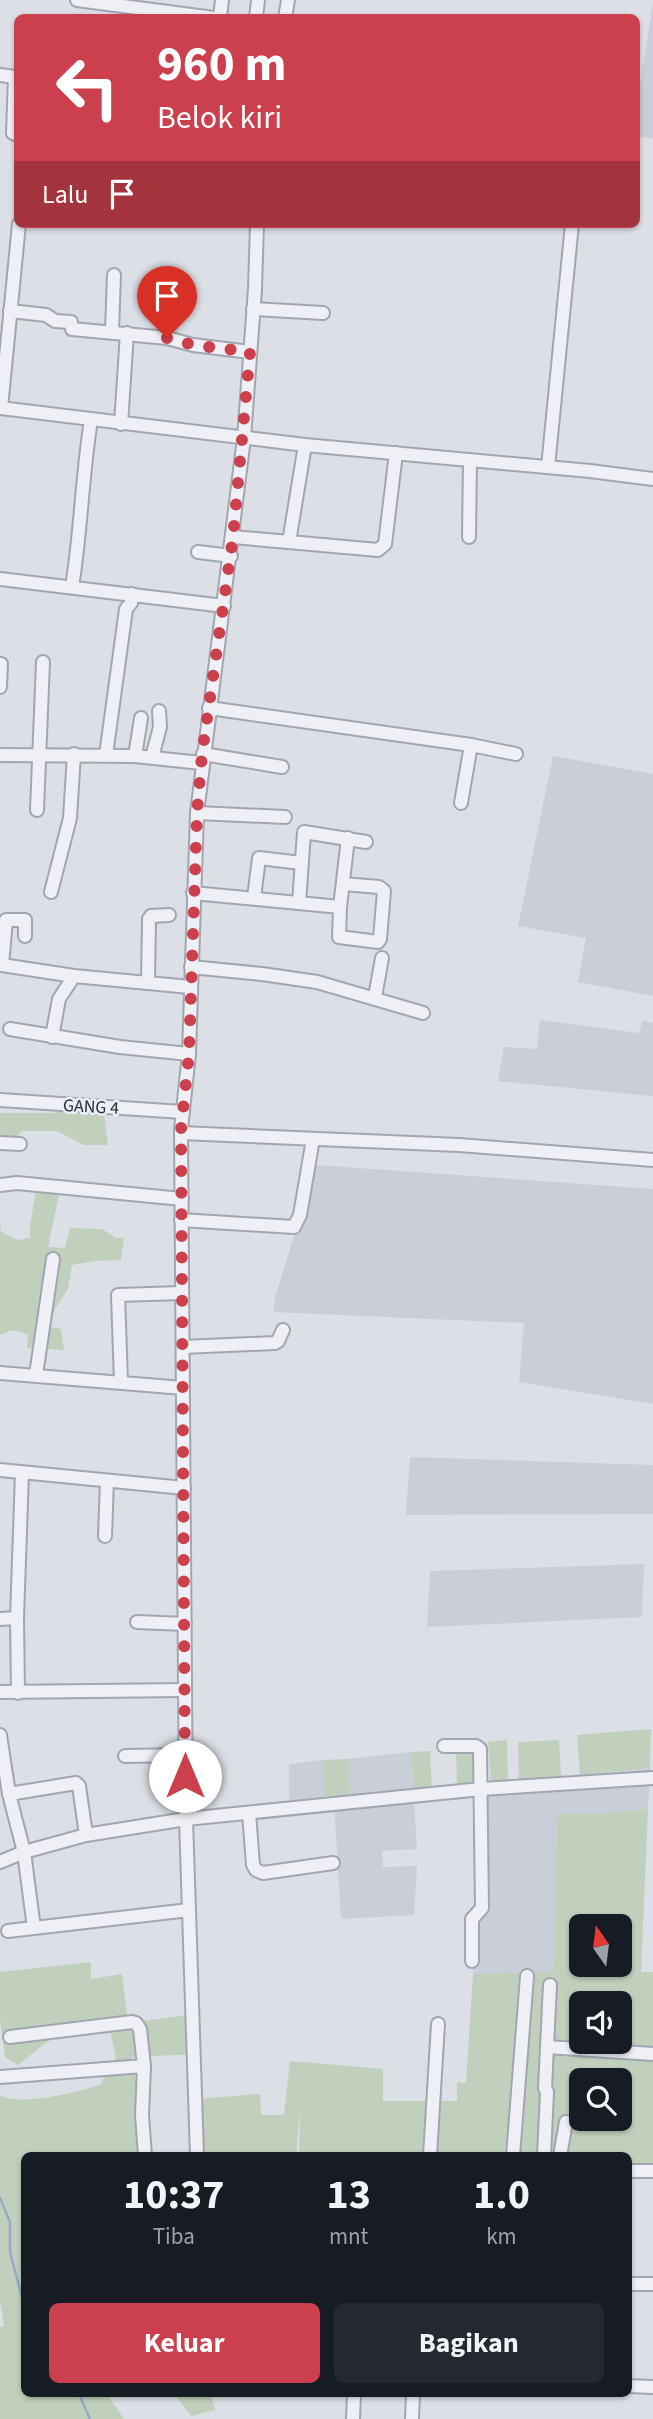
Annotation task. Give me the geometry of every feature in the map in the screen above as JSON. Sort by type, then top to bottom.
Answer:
[{"type":"street","points":[[77,0],[132,4],[191,14]]},
{"type":"street","points":[[14,105],[14,133]]},
{"type":"street","points":[[19,228],[0,408],[305,445],[653,479]]},
{"type":"street","points":[[197,2152],[185,1755],[182,1123],[189,1054],[197,813],[244,438],[257,228]]},
{"type":"street","points":[[548,467],[572,228]]},
{"type":"street","points":[[112,331],[114,275]]},
{"type":"street","points":[[253,309],[323,313]]},
{"type":"street","points":[[10,311],[46,315],[55,321],[71,322],[72,329],[167,338],[193,345],[250,352]]},
{"type":"street","points":[[121,424],[127,333]]},
{"type":"street","points":[[72,587],[79,547],[79,514],[91,420]]},
{"type":"street","points":[[289,542],[305,445]]},
{"type":"street","points":[[233,537],[378,550],[383,548],[396,453]]},
{"type":"street","points":[[469,537],[470,460]]},
{"type":"street","points":[[198,552],[231,556]]},
{"type":"street","points":[[0,579],[224,606]]},
{"type":"street","points":[[106,755],[126,609],[132,602],[132,594]]},
{"type":"street","points":[[37,810],[43,662]]},
{"type":"street","points":[[0,687],[1,664]]},
{"type":"street","points":[[209,708],[471,745],[516,754]]},
{"type":"street","points":[[152,757],[160,727],[159,711]]},
{"type":"street","points":[[135,756],[141,718]]},
{"type":"street","points":[[461,803],[471,745]]},
{"type":"street","points":[[0,755],[39,753],[135,756],[282,767]]},
{"type":"street","points":[[51,892],[70,818],[74,754]]},
{"type":"street","points":[[197,813],[285,817]]},
{"type":"street","points":[[299,903],[305,832],[366,842]]},
{"type":"street","points":[[343,884],[383,889],[385,894],[379,941],[339,937],[340,907],[348,838]]},
{"type":"street","points":[[254,898],[259,858],[302,863]]},
{"type":"street","points":[[193,893],[340,907]]},
{"type":"street","points":[[148,981],[149,919],[151,916],[169,915]]},
{"type":"street","points":[[25,936],[25,919],[6,920],[2,965],[74,976],[190,987]]},
{"type":"street","points":[[375,997],[382,958]]},
{"type":"street","points":[[191,967],[286,977],[375,997],[424,1013]]},
{"type":"street","points":[[52,1037],[59,999],[74,976]]},
{"type":"street","points":[[10,1029],[120,1047],[189,1054]]},
{"type":"street","name":"GANG 4","points":[[0,1100],[313,1139],[461,1145],[653,1160]]},
{"type":"street","points":[[181,1220],[294,1227],[300,1215],[313,1139]]},
{"type":"street","points":[[0,1143],[20,1144]]},
{"type":"street","points":[[0,1185],[17,1183],[182,1199]]},
{"type":"street","points":[[36,1375],[53,1259]]},
{"type":"street","points":[[121,1382],[118,1295],[182,1293]]},
{"type":"street","points":[[183,1347],[275,1343],[283,1330]]},
{"type":"street","points":[[0,1373],[183,1388]]},
{"type":"street","points":[[0,1470],[184,1488]]},
{"type":"street","points":[[18,1693],[17,1618],[23,1473]]},
{"type":"street","points":[[105,1536],[107,1481]]},
{"type":"street","points":[[0,1619],[17,1618]]},
{"type":"street","points":[[137,1622],[184,1623]]},
{"type":"street","points":[[0,1692],[185,1690]]},
{"type":"street","points":[[0,1735],[3,1774],[24,1852],[34,1928]]},
{"type":"street","points":[[444,1746],[479,1747],[482,1908],[472,1919],[472,1961]]},
{"type":"street","points":[[125,1756],[185,1755]]},
{"type":"street","points":[[0,1862],[24,1852],[86,1835],[186,1819],[481,1789],[653,1779]]},
{"type":"street","points":[[9,1794],[76,1783],[79,1786],[86,1835]]},
{"type":"street","points":[[250,1813],[253,1865],[256,1870],[263,1872],[333,1863]]},
{"type":"street","points":[[8,1931],[190,1910]]},
{"type":"street","points":[[513,2152],[527,1976]]},
{"type":"street","points":[[544,2152],[550,1985]]},
{"type":"street","points":[[10,2037],[136,2023],[140,2029],[144,2066],[142,2115],[145,2152]]},
{"type":"street","points":[[430,2152],[438,2024]]},
{"type":"street","points":[[547,2047],[653,2054]]},
{"type":"street","points":[[0,2077],[144,2066]]},
{"type":"street","points":[[561,2152],[566,2122]]},
{"type":"street","points":[[632,2171],[653,2171]]},
{"type":"street","points":[[632,2284],[653,2284]]},
{"type":"street","points":[[632,2386],[653,2387]]},
{"type":"street","points":[[353,2419],[354,2397]]},
{"type":"street","points":[[412,2419],[413,2397]]},
{"type":"shaded area","points":[[653,1],[653,139],[640,137],[640,86]]},
{"type":"shaded area","points":[[553,756],[653,774],[653,996],[578,982],[586,938],[518,926]]},
{"type":"shaded area","points":[[540,1020],[639,1033],[642,1021],[653,1023],[653,1096],[498,1081],[504,1047],[537,1049]]},
{"type":"shaded area","points":[[316,1165],[653,1189],[653,1404],[519,1382],[524,1323],[273,1312],[276,1294]]},
{"type":"shaded area","points":[[410,1457],[653,1465],[653,1514],[406,1515]]},
{"type":"shaded area","points":[[644,1564],[642,1617],[427,1627],[430,1571]]},
{"type":"shaded area","points":[[411,1752],[417,1849],[382,1851],[383,1867],[417,1866],[414,1915],[341,1919],[334,1801],[349,1799],[348,1759]]},
{"type":"shaded area","points":[[323,1760],[325,1802],[289,1806],[289,1764]]},
{"type":"shaded area","points":[[650,1768],[648,1809],[557,1815],[554,1972],[473,1974],[477,1786]]},
{"type":"green space","points":[[103,1106],[108,1145],[84,1145],[57,1131],[21,1131],[14,1145],[0,1149],[0,1113],[52,1113]]},
{"type":"green space","points":[[37,1187],[60,1190],[48,1247],[65,1248],[70,1228],[102,1229],[116,1238],[124,1238],[121,1260],[72,1265],[68,1289],[55,1309],[49,1327],[61,1329],[64,1350],[27,1348],[28,1335],[17,1331],[0,1335],[0,1220],[1,1232],[18,1240],[30,1238]]},
{"type":"green space","points":[[651,1729],[650,1768],[580,1775],[577,1735]]},
{"type":"green space","points":[[507,1740],[508,1783],[491,1785],[488,1742]]},
{"type":"green space","points":[[559,1740],[561,1777],[519,1782],[518,1742]]},
{"type":"green space","points":[[474,1746],[477,1786],[457,1788],[456,1748]]},
{"type":"green space","points":[[430,1751],[432,1791],[414,1793],[411,1752]]},
{"type":"green space","points":[[348,1759],[349,1800],[325,1802],[323,1760]]},
{"type":"green space","points":[[648,1809],[641,1972],[653,1972],[653,2169],[632,2167],[632,2152],[299,2152],[300,2111],[296,2152],[200,2152],[196,2099],[260,2094],[261,2115],[284,2115],[290,2061],[383,2069],[383,2101],[457,2101],[457,2082],[466,2083],[473,1974],[554,1972],[557,1814]]},
{"type":"green space","points":[[91,1962],[91,1979],[122,1974],[128,2023],[196,2014],[198,2054],[132,2057],[142,2152],[21,2152],[21,2397],[110,2397],[124,2419],[0,2419],[0,2327],[4,2326],[0,2300],[0,2095],[34,2099],[100,2085],[116,2057],[109,2026],[52,2038],[18,2065],[5,2057],[0,2019],[0,1972]]},
{"type":"green space","points":[[176,2397],[212,2397],[215,2410],[191,2416]]},
{"type":"waterway","points":[[0,2198],[10,2222],[10,2252],[21,2294]]},
{"type":"waterway","points":[[80,2397],[90,2419]]},
{"type":"route","points":[[167,338],[193,345],[250,352],[233,537],[202,754],[193,893],[189,1054],[181,1129],[185,1776]]}]
